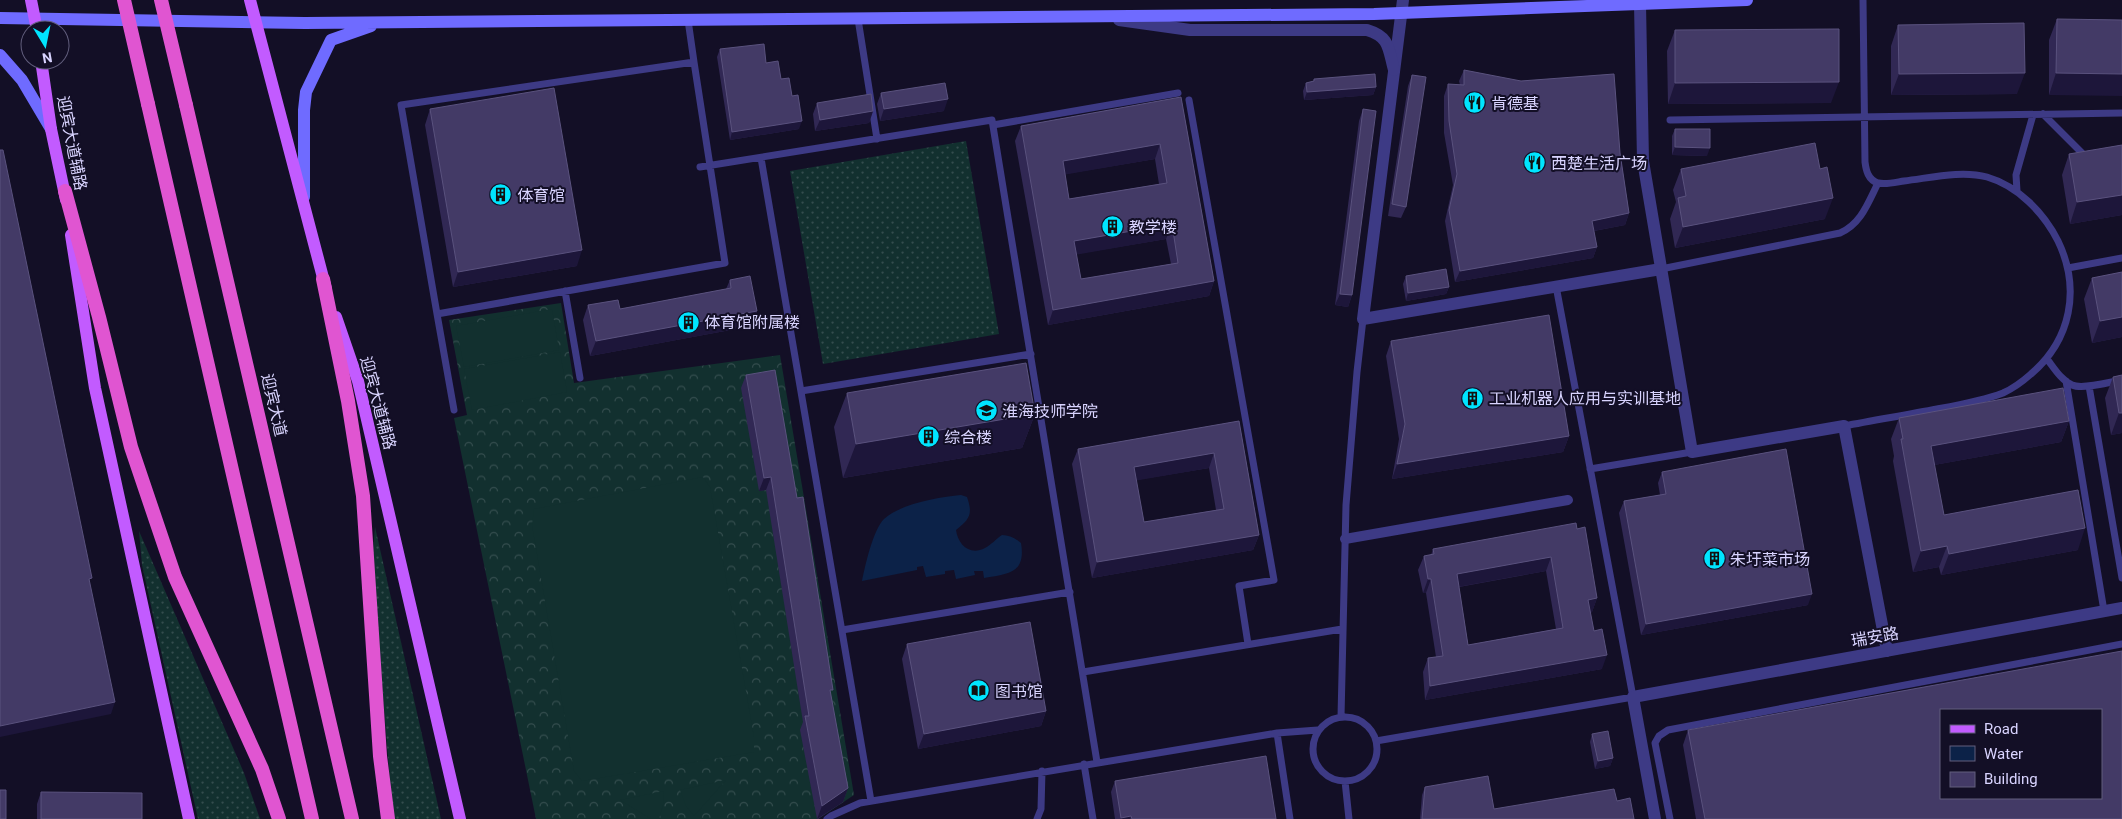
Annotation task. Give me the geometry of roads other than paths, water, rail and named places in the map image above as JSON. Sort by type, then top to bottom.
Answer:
[{"type":"highway","points":[[124,0],[312,819]]},
{"type":"highway","name":"迎宾大道","points":[[161,0],[352,819]]},
{"type":"highway","points":[[65,192],[99,317],[131,447],[175,577],[262,769],[279,819]]},
{"type":"highway","points":[[323,280],[348,401],[363,496],[380,756],[388,819]]},
{"type":"main road","points":[[31,0],[35,20]]},
{"type":"main road","name":"迎宾大道辅路","points":[[250,0],[323,280],[358,381],[460,819]]},
{"type":"main road","points":[[70,25],[1401,14],[1747,0]]},
{"type":"main road","points":[[0,18],[20,22]]},
{"type":"main road","points":[[304,210],[304,110],[306,92],[312,77],[331,40],[380,22]]},
{"type":"main road","points":[[0,55],[22,80],[51,129]]},
{"type":"main road","name":"迎宾大道辅路","points":[[42,70],[51,129],[65,192],[95,388],[189,819]]},
{"type":"street","points":[[1403,0],[1363,319],[1661,269]]},
{"type":"street","points":[[1640,4],[1643,161],[1692,452],[1844,426],[1887,651]]},
{"type":"street","points":[[1094,17],[1190,30],[1366,30],[1379,34],[1386,41],[1394,70]]},
{"type":"street","points":[[1344,539],[1568,500]]},
{"type":"street","name":"瑞安路","points":[[1633,697],[2122,608]]},
{"type":"street","points":[[1633,697],[1655,819]]},
{"type":"lane","points":[[1844,426],[1988,398],[2016,386],[2047,359],[2064,330],[2069,316],[2071,298],[2068,268],[2057,240],[2047,223],[2018,191],[1987,177],[1956,175],[1878,183],[1871,179],[1866,172],[1863,0]]},
{"type":"lane","points":[[858,19],[877,139]]},
{"type":"lane","points":[[437,314],[725,263],[688,20]]},
{"type":"lane","points":[[454,410],[401,105],[694,62]]},
{"type":"lane","points":[[993,124],[1178,93]]},
{"type":"lane","points":[[1189,100],[1274,580],[1238,586],[1248,644]]},
{"type":"lane","points":[[1670,120],[2122,113]]},
{"type":"lane","points":[[2043,114],[2089,160],[2097,159]]},
{"type":"lane","points":[[2018,191],[2016,175],[2033,115]]},
{"type":"lane","points":[[700,168],[992,120],[1098,762]]},
{"type":"lane","points":[[761,158],[871,801]]},
{"type":"lane","points":[[1661,269],[1840,234],[1853,227],[1863,213],[1878,183]]},
{"type":"lane","points":[[2068,268],[2122,258]]},
{"type":"lane","points":[[1376,741],[1633,697],[1556,286]]},
{"type":"lane","points":[[565,291],[580,378]]},
{"type":"lane","points":[[1341,717],[1344,539],[1356,382],[1363,319]]},
{"type":"lane","points":[[801,391],[1030,354]]},
{"type":"lane","points":[[2047,359],[2066,381],[2072,385],[2089,386],[2122,380]]},
{"type":"lane","points":[[2066,381],[2104,611]]},
{"type":"lane","points":[[2089,386],[2122,578]]},
{"type":"lane","points":[[1590,469],[1692,452]]},
{"type":"lane","points":[[842,630],[1070,592]]},
{"type":"lane","points":[[1083,672],[1342,629]]},
{"type":"lane","points":[[1670,819],[1655,743],[1659,736],[1668,730],[2122,644]]},
{"type":"lane","points":[[1341,717],[1359,720],[1372,733],[1376,741],[1377,750],[1370,768],[1363,775],[1345,781],[1326,776],[1314,759],[1312,749],[1318,730],[1325,724],[1341,717]]},
{"type":"lane","points":[[828,819],[860,803],[871,801],[1277,732],[1318,730]]},
{"type":"lane","points":[[1277,732],[1290,819]]},
{"type":"lane","points":[[1084,764],[1093,819]]},
{"type":"lane","points":[[1036,819],[1040,810],[1042,771]]},
{"type":"lane","points":[[1345,781],[1349,819]]},
{"type":"water","points":[[961,495],[967,497],[970,512],[964,523],[956,530],[959,540],[966,548],[974,551],[987,547],[1002,535],[1014,538],[1021,543],[1022,553],[1021,561],[1014,570],[984,578],[983,571],[974,571],[975,575],[956,579],[954,570],[945,571],[945,574],[926,577],[923,566],[917,567],[917,570],[862,581],[873,539],[884,519],[910,505],[942,497]]},
{"type":"place","name":"肯德基","points":[[1475,103]]},
{"type":"place","name":"西楚生活广场","points":[[1535,163]]},
{"type":"place","name":"体育馆","points":[[501,195]]},
{"type":"place","name":"教学楼","points":[[1113,227]]},
{"type":"place","name":"体育馆附属楼","points":[[688,322]]},
{"type":"place","name":"工业机器人应用与实训基地","points":[[1473,398]]},
{"type":"place","name":"淮海技师学院","points":[[986,411]]},
{"type":"place","name":"综合楼","points":[[928,437]]},
{"type":"place","name":"朱圩菜市场","points":[[1714,559]]},
{"type":"place","name":"图书馆","points":[[979,691]]}]
